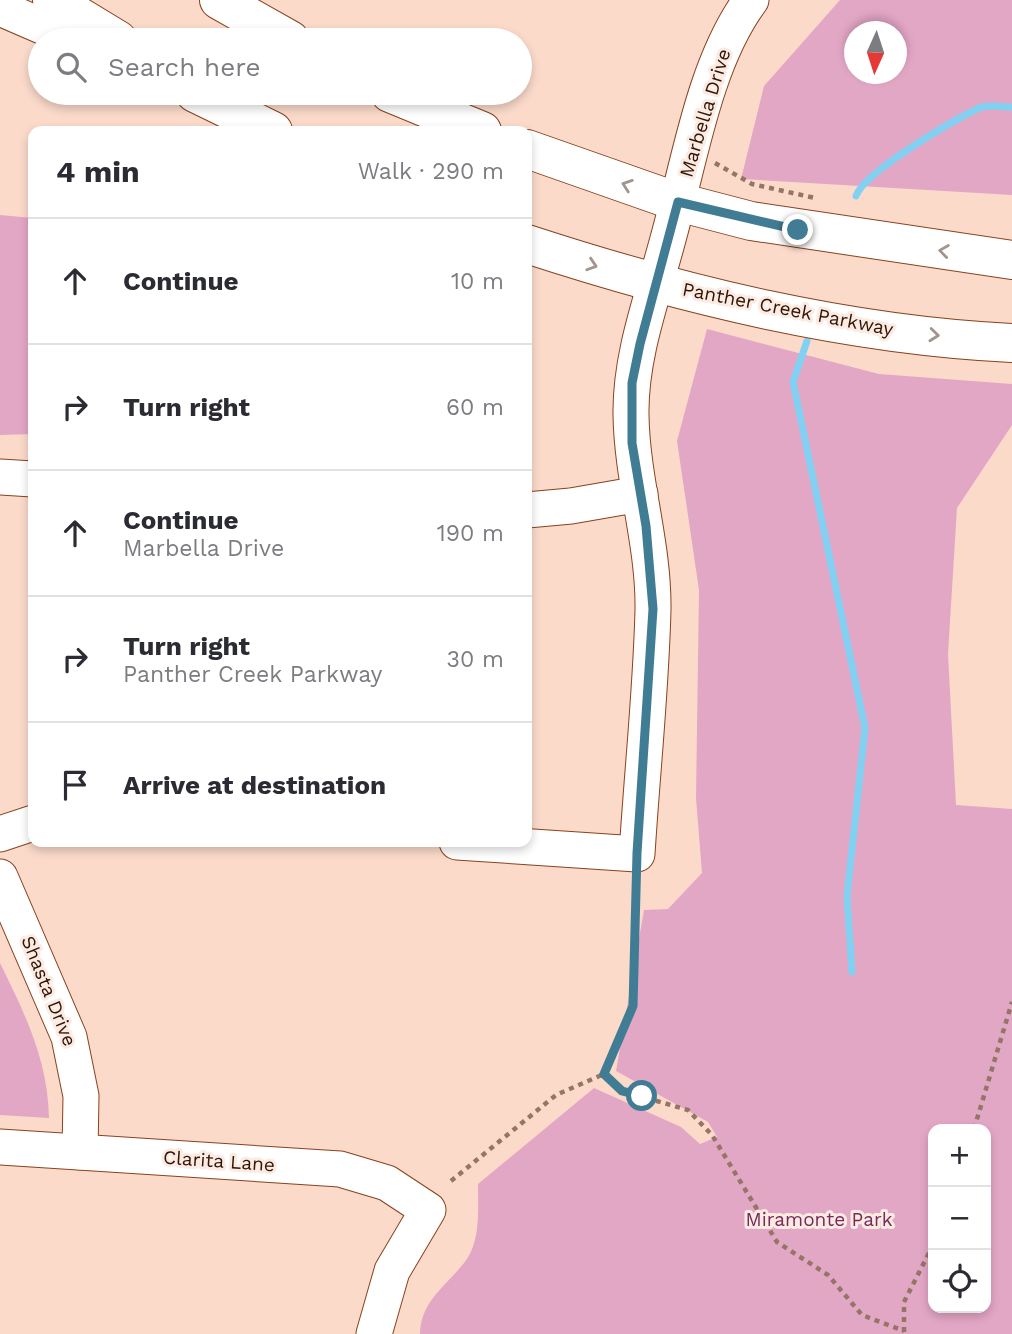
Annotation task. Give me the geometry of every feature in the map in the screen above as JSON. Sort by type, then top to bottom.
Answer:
[{"type":"main road","points":[[219,0],[269,28]]},
{"type":"main road","points":[[56,17],[86,28]]},
{"type":"main road","points":[[220,105],[263,126]]},
{"type":"main road","points":[[419,105],[470,126]]},
{"type":"main road","points":[[532,151],[678,202],[798,230],[1012,260]]},
{"type":"main road","name":"Panther Creek Parkway","points":[[532,246],[656,283],[736,303],[877,329],[1012,343]]},
{"type":"street","name":"Marbella Drive","points":[[637,853],[653,609],[651,567],[632,443],[632,383],[656,283],[715,68],[735,24],[751,0]]},
{"type":"street","points":[[0,8],[56,17]]},
{"type":"street","points":[[0,477],[28,479]]},
{"type":"street","points":[[532,510],[640,494]]},
{"type":"street","points":[[0,834],[28,825]]},
{"type":"street","points":[[532,847],[637,853]]},
{"type":"street","name":"Shasta Drive","points":[[0,877],[69,1037],[81,1096],[80,1152]]},
{"type":"street","name":"Clarita Lane","points":[[0,1147],[340,1169],[387,1183],[428,1210],[392,1271],[374,1334]]},
{"type":"path","points":[[451,1181],[556,1095],[604,1074],[633,1006],[637,853]]},
{"type":"path","points":[[975,1124],[1012,1002]]},
{"type":"path","points":[[604,1074],[622,1091],[688,1110],[712,1135],[777,1242],[828,1275],[862,1315],[904,1333],[904,1302],[930,1250]]},
{"type":"green space","points":[[840,0],[1012,0],[1012,195],[741,179],[764,86]]},
{"type":"green space","points":[[0,215],[28,218],[28,434],[0,435]]},
{"type":"green space","name":"Miramonte Park","points":[[707,329],[879,374],[1012,384],[1012,425],[957,508],[948,654],[956,805],[1012,809],[1012,1334],[420,1334],[421,1322],[429,1303],[464,1263],[473,1245],[477,1225],[478,1184],[594,1088],[681,1127],[700,1144],[717,1137],[708,1122],[616,1071],[644,910],[668,909],[702,873],[696,798],[699,590],[677,441]]},
{"type":"green space","points":[[0,963],[34,1038],[48,1097],[49,1118],[0,1115]]},
{"type":"waterway","points":[[856,196],[875,174],[950,123],[983,107],[1012,107]]},
{"type":"waterway","points":[[807,341],[793,382],[865,728],[847,896],[852,972]]},
{"type":"route","points":[[642,1096],[622,1091],[604,1074],[633,1006],[637,853],[653,609],[646,526],[632,443],[632,383],[635,363],[678,202],[798,230]]}]
